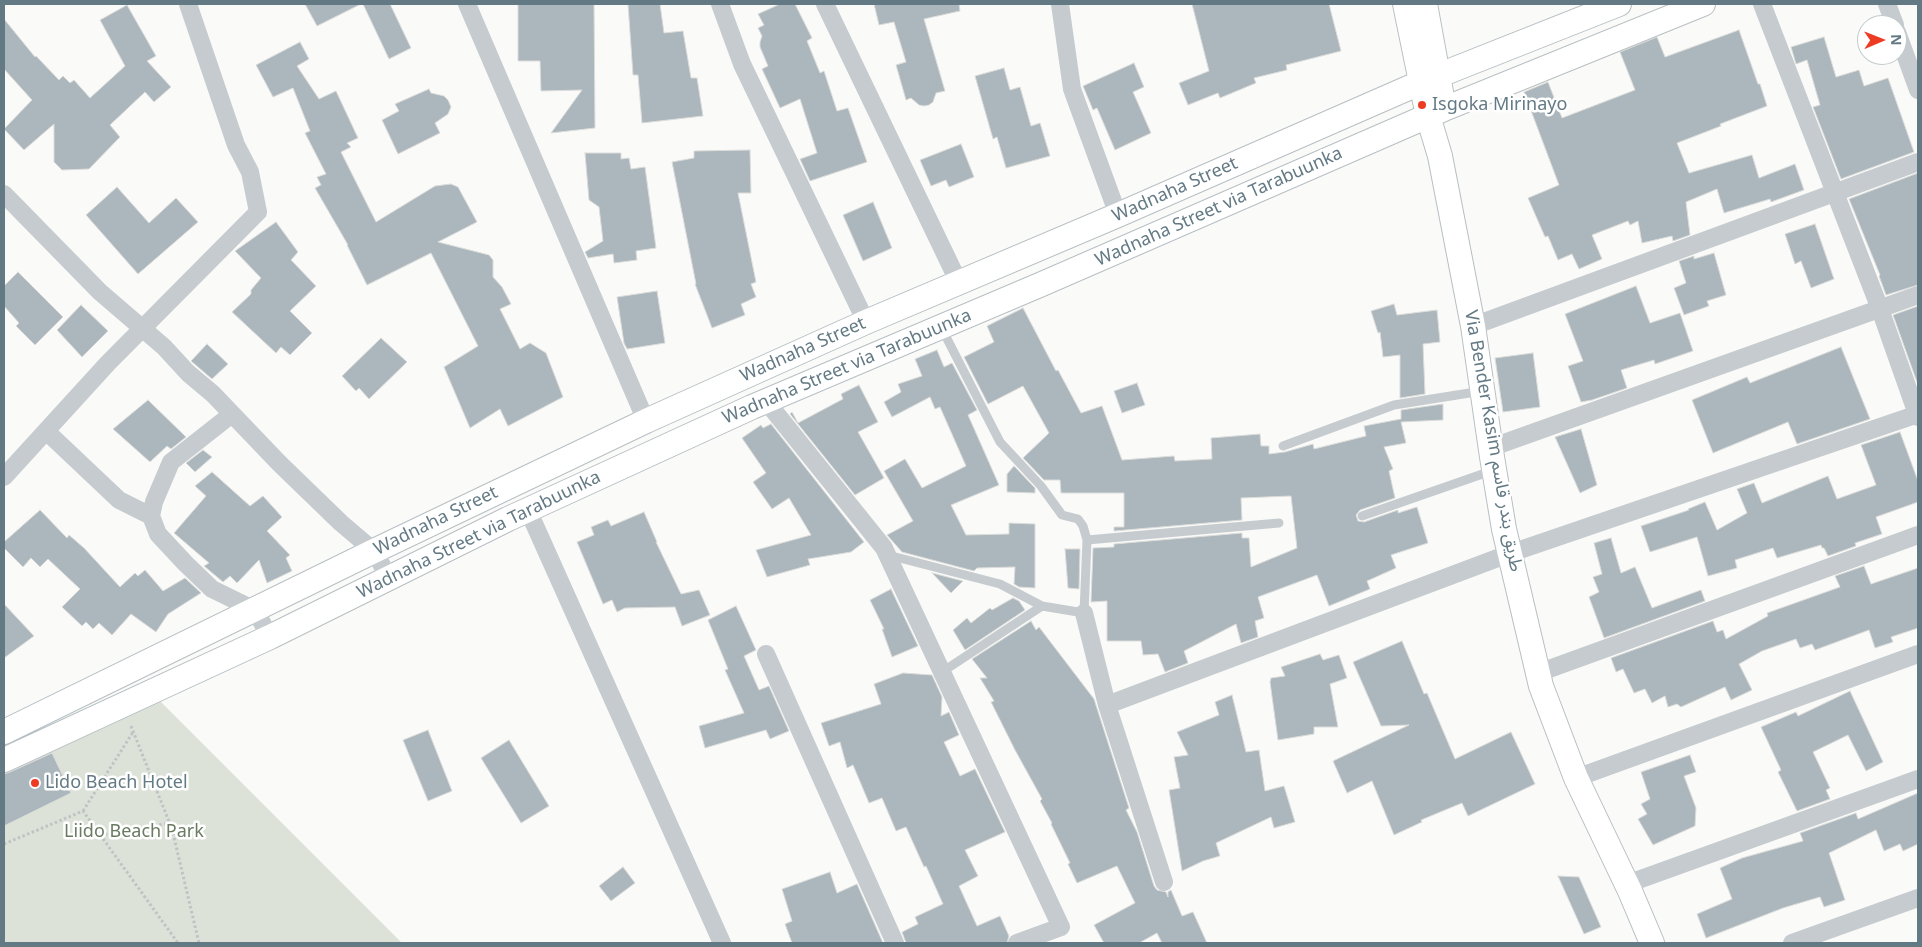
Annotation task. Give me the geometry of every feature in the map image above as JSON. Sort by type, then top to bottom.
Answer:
[{"type":"main road","points":[[1405,4],[1430,79]]},
{"type":"main road","points":[[1425,4],[1430,79]]},
{"type":"main road","name":"Wadnaha Street","points":[[4,732],[646,420],[866,322],[1430,79],[1619,4]]},
{"type":"main road","name":"Wadnaha Street via Tarabuunka","points":[[4,760],[270,637],[528,510],[766,401],[1436,113],[1703,4]]},
{"type":"main road","name":"Via Bender Kasim طريق بندر قاسم","points":[[1430,79],[1436,113],[1440,156],[1473,326],[1504,529],[1538,673],[1576,778],[1627,884],[1652,943]]},
{"type":"street","points":[[4,477],[141,329],[258,212],[250,172],[236,145],[188,4]]},
{"type":"street","points":[[467,4],[646,420]]},
{"type":"street","points":[[720,4],[742,64],[866,322]]},
{"type":"street","points":[[825,4],[959,283]]},
{"type":"street","points":[[1060,4],[1072,89],[1118,215]]},
{"type":"street","points":[[1107,704],[1511,553],[1918,415],[1880,309],[1762,4]]},
{"type":"street","points":[[1907,60],[1918,90]]},
{"type":"street","points":[[1473,326],[1918,162]]},
{"type":"street","points":[[4,194],[22,210],[80,273],[141,329],[164,347],[188,374],[213,394],[341,523],[374,551],[389,578]]},
{"type":"street","points":[[1492,459],[1918,295]]},
{"type":"street","points":[[766,401],[888,555],[1061,927],[1016,943]]},
{"type":"street","points":[[232,414],[172,462],[154,502],[151,516],[158,534],[185,563],[212,588],[255,610],[270,637]]},
{"type":"street","points":[[46,431],[119,500],[151,516]]},
{"type":"street","points":[[528,510],[722,943]]},
{"type":"street","points":[[1538,673],[1918,535]]},
{"type":"street","points":[[1084,613],[1107,704],[1164,882]]},
{"type":"street","points":[[766,654],[895,943]]},
{"type":"street","points":[[1576,778],[1918,654]]},
{"type":"street","points":[[1627,884],[1918,779]]},
{"type":"street","points":[[1792,943],[1918,898]]},
{"type":"lane","points":[[888,555],[1000,584],[1042,606],[1084,613],[1087,540],[1083,526],[1078,520],[1062,515],[1041,486],[1000,442],[941,327]]},
{"type":"lane","points":[[1283,446],[1394,404],[1482,391]]},
{"type":"lane","points":[[1362,516],[1492,459]]},
{"type":"lane","points":[[1087,540],[1280,523]]},
{"type":"lane","points":[[942,672],[1042,606]]},
{"type":"path","points":[[122,705],[170,823],[200,943]]},
{"type":"path","points":[[4,844],[83,812],[133,732]]},
{"type":"path","points":[[83,812],[178,943]]},
{"type":"path","points":[[100,835],[170,823]]},
{"type":"green space","name":"Liido Beach Park","points":[[160,701],[402,943],[4,943],[4,769]]},
{"type":"building","points":[[305,4],[361,4],[317,26]]},
{"type":"building","points":[[363,4],[390,4],[411,48],[389,59]]},
{"type":"building","points":[[518,4],[594,4],[595,128],[551,133],[582,90],[541,91],[540,61],[518,61]]},
{"type":"building","points":[[628,4],[660,4],[664,33],[683,31],[691,78],[697,78],[703,116],[642,123],[638,75],[633,75]]},
{"type":"building","points":[[780,4],[795,4],[812,38],[807,41],[820,73],[824,71],[837,111],[848,108],[867,162],[810,181],[800,159],[817,153],[800,99],[780,108],[762,69],[768,66],[760,47],[762,36],[758,28],[764,25],[758,14]]},
{"type":"building","points":[[874,4],[959,4],[960,11],[924,19],[945,91],[936,93],[933,102],[929,105],[919,105],[911,98],[906,100],[896,65],[906,62],[894,22],[879,25]]},
{"type":"building","points":[[1192,4],[1329,4],[1341,51],[1286,65],[1287,70],[1254,78],[1256,83],[1220,98],[1218,93],[1188,105],[1179,83],[1209,71]]},
{"type":"building","points":[[127,5],[156,56],[147,61],[171,87],[154,102],[145,92],[110,125],[120,137],[89,169],[62,170],[54,162],[54,124],[24,150],[4,129],[32,100],[4,69],[4,19],[35,57],[59,80],[63,76],[70,83],[74,80],[90,98],[125,66],[100,20]]},
{"type":"building","points":[[1739,30],[1767,106],[1677,143],[1689,173],[1752,155],[1759,178],[1795,164],[1804,190],[1771,202],[1770,199],[1724,213],[1717,189],[1686,202],[1690,235],[1673,241],[1672,236],[1642,243],[1638,221],[1630,225],[1628,221],[1592,235],[1602,259],[1579,269],[1572,254],[1558,260],[1548,236],[1545,237],[1528,198],[1559,185],[1524,92],[1548,82],[1562,118],[1635,90],[1620,52],[1657,37],[1665,57]]},
{"type":"building","points":[[1824,37],[1836,77],[1859,70],[1864,86],[1888,78],[1914,152],[1841,179],[1813,107],[1820,105],[1807,60],[1796,64],[1791,47]]},
{"type":"building","points":[[300,42],[309,59],[297,66],[319,99],[336,91],[358,138],[347,143],[351,147],[341,152],[376,222],[435,186],[451,184],[458,187],[477,222],[438,242],[489,255],[493,260],[493,277],[502,287],[511,304],[500,309],[520,349],[530,343],[546,353],[563,397],[508,426],[500,409],[470,428],[444,367],[478,346],[431,253],[367,285],[348,245],[315,188],[321,185],[317,177],[326,174],[305,133],[310,131],[293,88],[273,97],[256,65]]},
{"type":"building","points":[[1134,63],[1144,87],[1133,92],[1151,133],[1115,150],[1097,108],[1093,110],[1083,86]]},
{"type":"building","points":[[1004,68],[1010,90],[1020,87],[1031,126],[1040,123],[1050,156],[1006,168],[997,137],[993,139],[975,76]]},
{"type":"building","points":[[429,89],[431,93],[444,96],[451,107],[448,114],[435,123],[440,133],[398,154],[382,120],[399,111],[395,104]]},
{"type":"building","points":[[961,144],[974,177],[949,187],[946,180],[931,186],[920,160]]},
{"type":"building","points":[[750,150],[751,193],[738,193],[756,282],[751,284],[756,297],[741,304],[745,315],[712,328],[695,284],[672,162],[694,158],[694,151]]},
{"type":"building","points":[[585,153],[621,153],[621,159],[629,158],[631,169],[645,167],[656,248],[636,251],[637,260],[614,263],[613,254],[588,258],[585,252],[603,241],[599,207],[589,200]]},
{"type":"building","points":[[1918,173],[1918,285],[1886,295],[1880,275],[1849,199]]},
{"type":"building","points":[[117,187],[149,223],[176,198],[198,222],[138,274],[86,215]]},
{"type":"building","points":[[873,202],[892,248],[863,261],[843,215]]},
{"type":"building","points":[[276,222],[298,252],[291,260],[316,286],[290,311],[312,333],[290,355],[281,347],[276,353],[232,312],[251,294],[251,290],[261,278],[235,251]]},
{"type":"building","points":[[1815,224],[1834,279],[1811,288],[1801,261],[1795,264],[1785,234]]},
{"type":"building","points":[[1714,253],[1726,295],[1707,301],[1709,306],[1684,315],[1674,288],[1686,283],[1679,261],[1694,256],[1694,259]]},
{"type":"building","points":[[18,272],[63,317],[35,345],[16,326],[19,323],[4,306],[4,286]]},
{"type":"building","points":[[1636,286],[1650,323],[1680,313],[1693,351],[1655,364],[1654,360],[1621,370],[1627,388],[1581,402],[1568,366],[1583,361],[1565,314]]},
{"type":"building","points":[[657,291],[665,343],[627,349],[624,343],[617,297]]},
{"type":"building","points":[[1394,304],[1397,315],[1437,310],[1440,342],[1423,344],[1425,394],[1400,398],[1400,355],[1383,357],[1380,332],[1378,333],[1371,311]]},
{"type":"building","points":[[81,305],[108,331],[82,357],[57,330]]},
{"type":"building","points":[[1918,306],[1918,385],[1893,315]]},
{"type":"building","points":[[1023,308],[1056,371],[1058,370],[1081,413],[1102,406],[1122,460],[1174,456],[1175,461],[1212,459],[1211,438],[1260,434],[1261,446],[1269,446],[1269,454],[1285,452],[1313,444],[1314,449],[1366,436],[1364,426],[1401,419],[1401,410],[1443,404],[1443,420],[1401,422],[1406,443],[1384,447],[1393,469],[1389,471],[1395,498],[1360,510],[1356,515],[1358,521],[1364,522],[1398,510],[1398,513],[1417,507],[1428,543],[1391,555],[1396,568],[1367,581],[1370,589],[1329,606],[1317,575],[1258,597],[1264,618],[1255,621],[1258,637],[1241,643],[1236,624],[1184,651],[1188,663],[1165,672],[1158,654],[1143,655],[1141,641],[1107,641],[1107,601],[1091,602],[1093,548],[1114,547],[1114,544],[1242,533],[1242,538],[1249,538],[1251,567],[1297,548],[1291,496],[1241,498],[1242,520],[1114,531],[1114,527],[1124,527],[1124,493],[1061,493],[1060,480],[1044,480],[1023,458],[1049,433],[1023,386],[988,404],[964,357],[994,342],[987,326]]},
{"type":"building","points":[[381,338],[407,362],[369,399],[359,388],[356,391],[342,376]]},
{"type":"building","points":[[207,344],[228,364],[212,379],[191,361]]},
{"type":"building","points":[[1841,347],[1870,419],[1797,444],[1788,422],[1713,453],[1692,400],[1747,377],[1750,383]]},
{"type":"building","points":[[937,350],[944,367],[952,363],[977,410],[968,415],[999,485],[951,505],[966,535],[1009,534],[1009,523],[1035,524],[1035,588],[1019,587],[1014,584],[1015,567],[977,568],[974,571],[902,552],[887,535],[913,521],[884,471],[905,459],[922,488],[966,466],[940,407],[935,409],[930,397],[892,417],[884,402],[901,392],[898,384],[922,376],[915,359]]},
{"type":"building","points":[[1533,353],[1540,407],[1503,412],[1495,358]]},
{"type":"building","points":[[1137,383],[1145,405],[1122,413],[1114,391]]},
{"type":"building","points":[[859,385],[878,422],[858,432],[884,478],[855,495],[790,414],[792,412],[798,423],[843,399],[841,394]]},
{"type":"building","points":[[148,400],[186,437],[171,449],[167,446],[150,462],[113,429]]},
{"type":"building","points":[[771,424],[864,542],[851,552],[808,559],[810,565],[767,577],[756,550],[811,535],[789,498],[772,509],[753,482],[766,473],[742,438],[761,425],[763,428]]},
{"type":"building","points":[[1581,429],[1597,485],[1580,493],[1555,437]]},
{"type":"building","points":[[1900,432],[1918,481],[1918,502],[1876,517],[1882,534],[1855,543],[1856,546],[1828,556],[1821,545],[1777,558],[1773,548],[1735,560],[1737,568],[1708,576],[1697,537],[1650,552],[1641,526],[1689,510],[1705,502],[1717,530],[1747,513],[1737,489],[1754,483],[1762,503],[1828,476],[1837,499],[1876,485],[1861,445]]},
{"type":"building","points":[[203,450],[212,457],[195,472],[186,463]]},
{"type":"building","points":[[1014,466],[1035,488],[1035,493],[1007,492],[1007,474]]},
{"type":"building","points":[[212,472],[250,506],[263,496],[282,517],[267,531],[290,555],[286,558],[292,571],[267,583],[259,560],[237,583],[230,576],[223,582],[204,566],[209,563],[174,533],[206,496],[195,486]]},
{"type":"building","points":[[40,510],[67,538],[69,535],[84,548],[120,587],[135,573],[138,576],[145,570],[163,591],[185,578],[201,593],[168,614],[156,632],[131,614],[112,635],[99,623],[93,629],[86,622],[82,626],[62,607],[80,589],[48,559],[40,567],[31,558],[23,567],[4,548],[4,542]]},
{"type":"building","points":[[644,512],[681,594],[699,590],[710,615],[682,626],[675,607],[625,608],[617,612],[612,600],[603,604],[577,542],[594,535],[591,527],[608,520],[611,526]]},
{"type":"building","points":[[1611,538],[1621,573],[1635,567],[1652,608],[1701,590],[1705,601],[1604,638],[1589,597],[1599,592],[1593,577],[1602,574],[1594,543]]},
{"type":"building","points":[[1065,549],[1080,549],[1079,589],[1068,588]]},
{"type":"building","points":[[1864,566],[1871,584],[1918,568],[1918,628],[1891,637],[1893,642],[1875,648],[1869,630],[1815,650],[1812,644],[1800,648],[1796,639],[1762,651],[1739,664],[1752,690],[1731,700],[1725,687],[1681,707],[1677,704],[1668,707],[1665,696],[1652,703],[1645,689],[1634,693],[1623,669],[1616,672],[1611,658],[1713,621],[1717,632],[1723,630],[1726,639],[1768,616],[1767,613],[1840,587],[1835,576]]},
{"type":"building","points":[[932,573],[963,581],[951,593]]},
{"type":"building","points":[[891,589],[918,646],[892,657],[882,629],[884,629],[870,600]]},
{"type":"building","points":[[1013,598],[1019,601],[1025,610],[965,650],[953,630],[967,618],[971,623],[990,608],[992,610]]},
{"type":"building","points":[[4,604],[34,636],[4,658]]},
{"type":"building","points":[[736,606],[756,650],[744,656],[759,690],[769,686],[789,731],[770,739],[766,730],[705,748],[699,726],[744,713],[725,670],[728,669],[708,620]]},
{"type":"building","points":[[1031,621],[1036,630],[1039,627],[1094,699],[1129,808],[1126,810],[1137,832],[1154,886],[1157,890],[1166,892],[1168,897],[1168,892],[1171,890],[1182,916],[1193,912],[1207,943],[1162,943],[1157,933],[1139,943],[1104,943],[1094,925],[1135,903],[1117,866],[1077,883],[1052,823],[1040,801],[1042,799],[991,702],[994,701],[980,678],[987,678],[972,659]]},
{"type":"building","points":[[1402,641],[1424,694],[1427,693],[1455,759],[1511,732],[1535,784],[1468,816],[1462,803],[1421,820],[1422,822],[1394,835],[1372,781],[1347,793],[1333,761],[1409,725],[1381,726],[1353,662]]},
{"type":"building","points":[[1320,654],[1323,660],[1339,655],[1347,678],[1330,684],[1338,727],[1314,727],[1314,734],[1278,740],[1271,678],[1285,676],[1281,667]]},
{"type":"building","points":[[903,673],[932,675],[942,697],[941,716],[949,712],[959,735],[944,742],[960,776],[975,769],[1005,832],[965,850],[978,876],[959,886],[977,926],[1000,916],[1009,936],[1007,943],[906,943],[902,932],[918,924],[915,917],[943,904],[906,827],[896,831],[882,798],[869,803],[853,765],[847,768],[840,742],[829,746],[821,723],[881,704],[874,684]]},
{"type":"building","points":[[1850,691],[1883,762],[1866,771],[1848,735],[1813,752],[1830,788],[1826,790],[1830,799],[1797,811],[1778,772],[1781,770],[1761,727],[1796,712],[1798,716]]},
{"type":"building","points":[[1232,695],[1246,752],[1259,750],[1265,791],[1284,786],[1295,822],[1274,828],[1271,817],[1216,843],[1220,856],[1203,861],[1182,871],[1169,790],[1180,788],[1174,757],[1188,755],[1177,732],[1219,715],[1215,702]]},
{"type":"building","points":[[428,730],[452,791],[428,801],[403,740]]},
{"type":"building","points":[[509,740],[549,806],[521,823],[481,758]]},
{"type":"building","name":"Lido Beach Hotel","points":[[52,753],[71,793],[4,826],[4,774]]},
{"type":"building","points":[[1690,755],[1696,772],[1684,776],[1696,808],[1695,826],[1653,845],[1638,819],[1647,814],[1641,804],[1650,799],[1641,772]]},
{"type":"building","points":[[1918,793],[1918,844],[1903,851],[1900,844],[1884,851],[1876,830],[1829,853],[1845,900],[1824,907],[1820,897],[1783,908],[1706,938],[1697,914],[1732,899],[1720,868],[1742,858],[1803,841],[1800,833],[1856,813],[1858,819]]},
{"type":"building","points":[[623,867],[635,883],[611,901],[599,886]]},
{"type":"building","points":[[830,872],[837,893],[857,884],[883,943],[792,943],[785,924],[792,921],[782,889]]},
{"type":"building","points":[[1558,876],[1579,877],[1601,927],[1584,934]]},
{"type":"place","name":"Isgoka Mirinayo","points":[[1422,105]]},
{"type":"place","name":"Lido Beach Hotel","points":[[35,783]]}]
